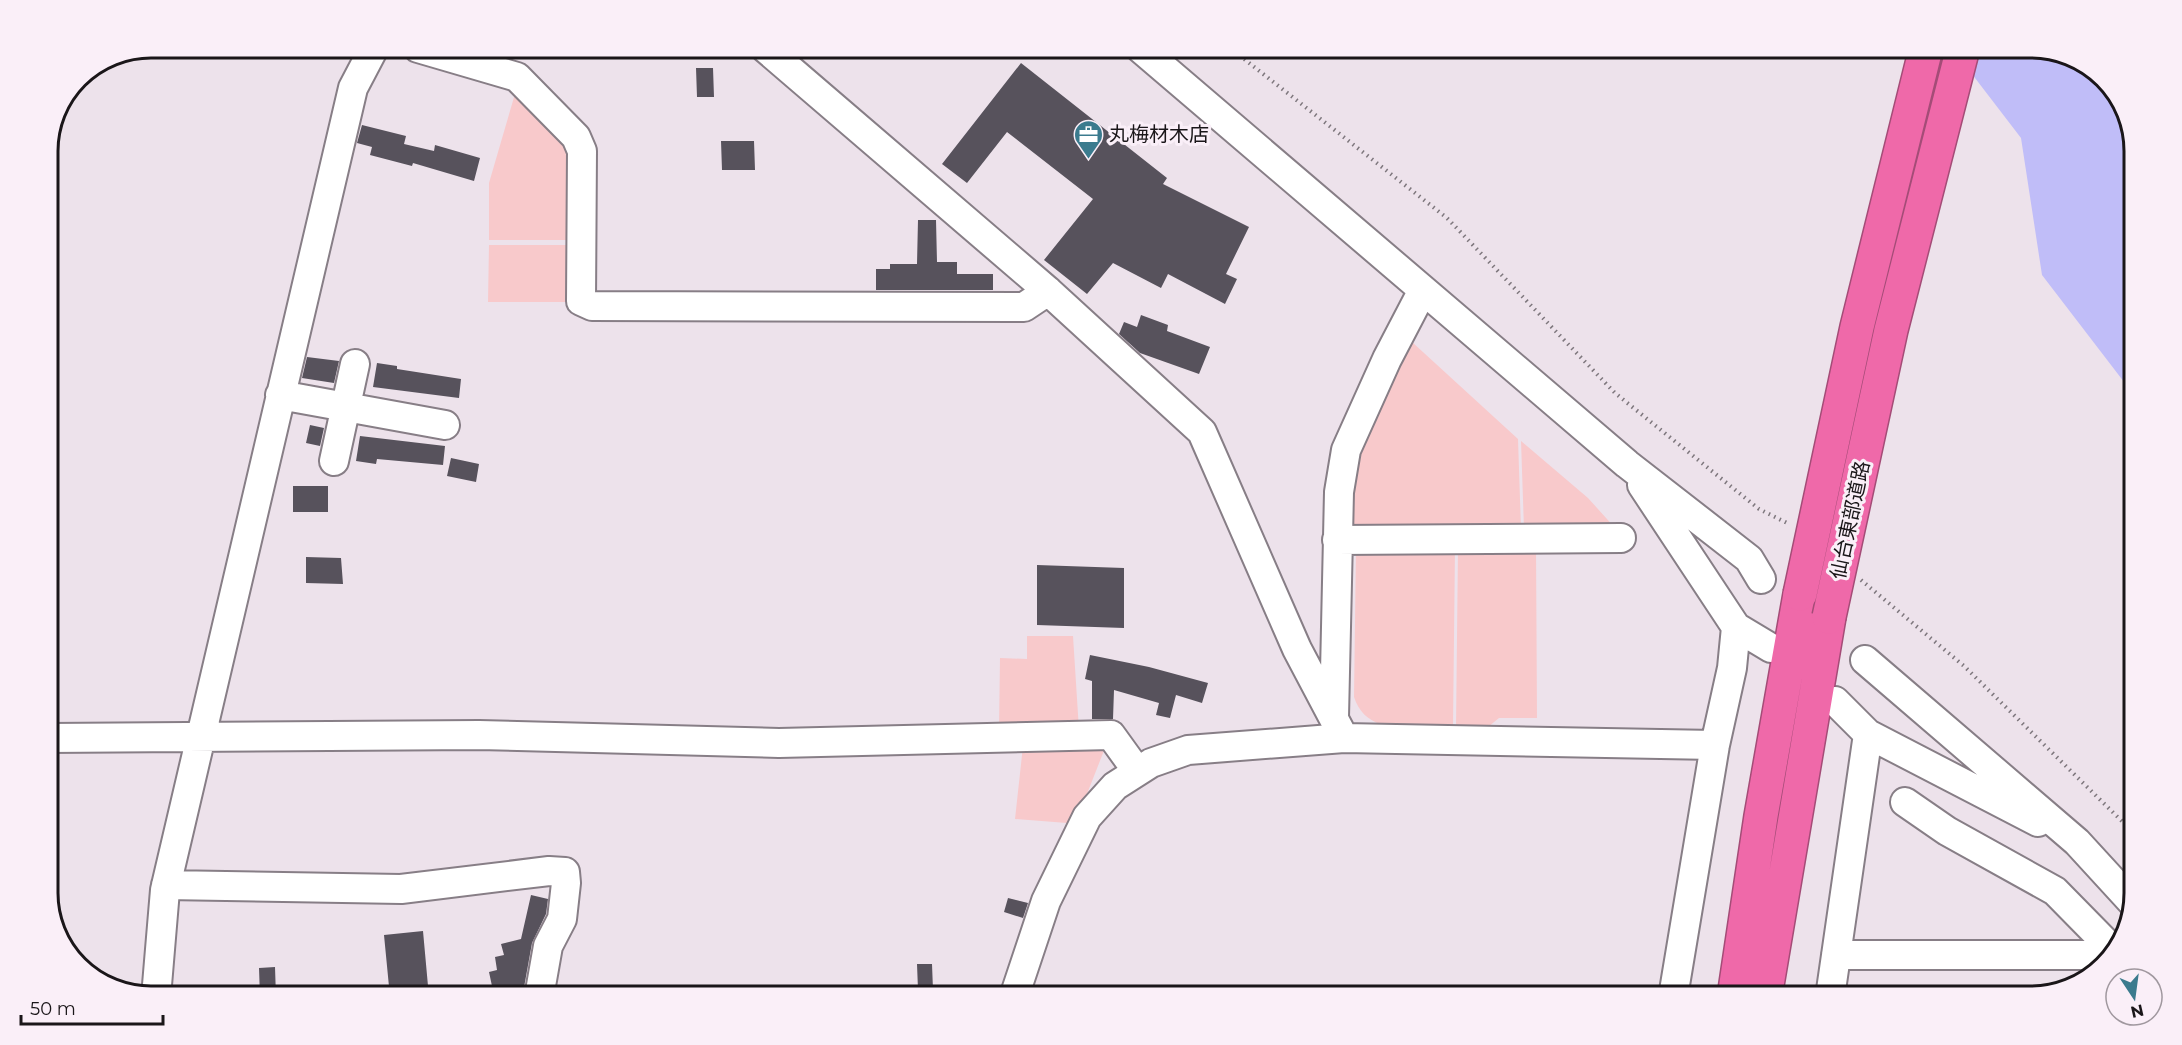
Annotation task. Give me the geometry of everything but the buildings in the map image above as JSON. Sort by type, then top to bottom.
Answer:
[{"type":"highway","name":"仙台東部道路","points":[[1736,986],[1761,816],[1800,594],[1857,327],[1923,59]]},
{"type":"highway","name":"仙台東部道路","points":[[1767,986],[1829,616],[1891,330],[1960,59]]},
{"type":"street","points":[[157,986],[166,885],[353,88],[368,59]]},
{"type":"street","points":[[456,59],[517,77],[576,137],[582,151],[581,301],[592,306],[1024,307],[1048,291]]},
{"type":"street","points":[[778,59],[1048,291],[1202,432],[1297,649],[1339,729]]},
{"type":"street","points":[[1153,59],[1627,464],[1749,559],[1761,579]]},
{"type":"street","points":[[1339,729],[1337,540],[1339,492],[1346,450],[1387,359],[1423,290]]},
{"type":"street","points":[[334,460],[356,364]]},
{"type":"street","points":[[280,395],[445,425]]},
{"type":"street","points":[[1627,464],[1736,627],[1771,648]]},
{"type":"street","points":[[1337,540],[1621,538]]},
{"type":"street","points":[[1675,986],[1714,745],[1732,668],[1736,627]]},
{"type":"street","points":[[1865,660],[2077,842],[2124,893]]},
{"type":"street","points":[[1835,701],[1868,734],[2077,842]]},
{"type":"street","points":[[1018,986],[1046,901],[1087,817],[1115,786],[1137,771],[1151,763],[1188,750],[1339,729],[1714,745]]},
{"type":"street","points":[[1832,986],[1868,734]]},
{"type":"street","points":[[59,738],[479,735],[779,743],[1111,735],[1137,771]]},
{"type":"street","points":[[1905,802],[1947,831],[2055,891],[2108,945]]},
{"type":"street","points":[[166,885],[401,889],[549,871],[565,872],[566,883],[561,919],[548,946],[541,986]]},
{"type":"street","points":[[1836,955],[2101,954]]},
{"type":"path","points":[[1244,59],[1448,218],[1615,393],[1759,509],[1795,529]]},
{"type":"path","points":[[1857,577],[1964,666],[2124,823]]},
{"type":"shaded area","points":[[517,87],[569,137],[576,240],[489,240],[489,183]]},
{"type":"shaded area","points":[[489,245],[576,245],[576,302],[488,302]]},
{"type":"shaded area","points":[[1412,342],[1518,439],[1521,529],[1347,526],[1358,454]]},
{"type":"shaded area","points":[[1521,441],[1588,498],[1616,529],[1524,529]]},
{"type":"shaded area","points":[[1356,548],[1455,548],[1453,726],[1382,725],[1368,717],[1358,707],[1354,697]]},
{"type":"shaded area","points":[[1458,548],[1536,548],[1537,718],[1499,718],[1488,727],[1456,727]]},
{"type":"shaded area","points":[[1027,636],[1073,636],[1079,730],[999,731],[1000,658],[1027,659]]},
{"type":"shaded area","points":[[1023,746],[1105,748],[1085,799],[1067,823],[1015,819]]},
{"type":"water","points":[[1960,59],[2049,60],[2077,71],[2092,82],[2114,110],[2119,121],[2123,145],[2123,381],[2042,275],[2021,138]]},
{"type":"place","name":"丸梅材木店","points":[[1088,160]]}]
